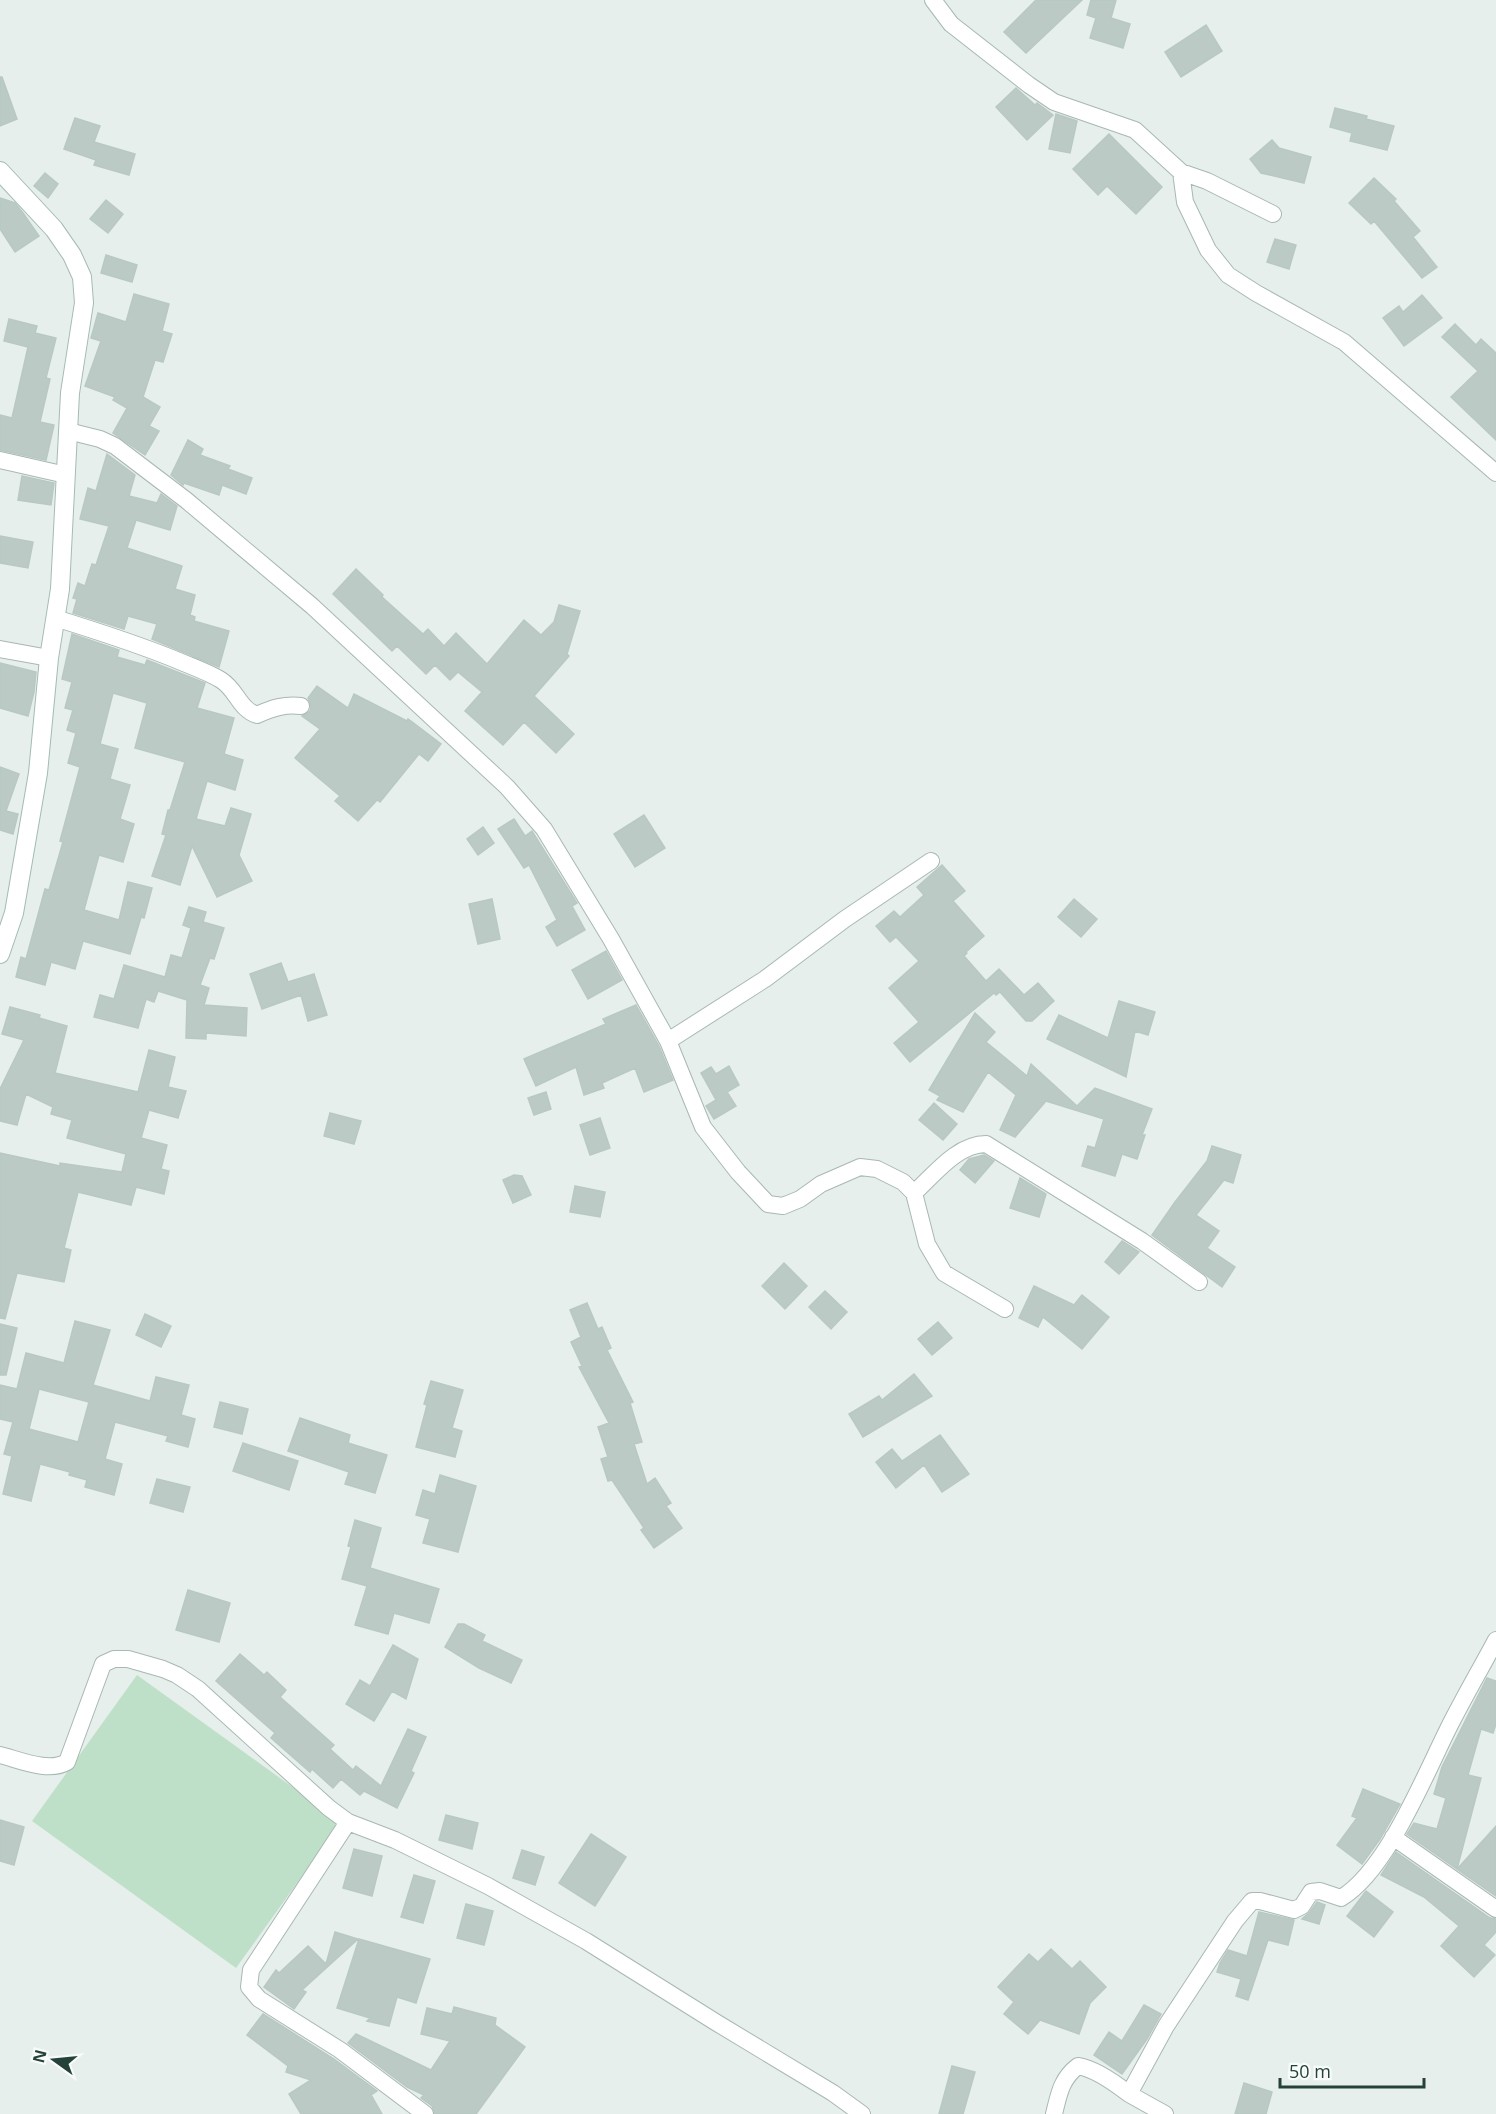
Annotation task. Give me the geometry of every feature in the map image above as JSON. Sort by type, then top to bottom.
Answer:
[{"type":"main road","points":[[0,171],[54,229],[72,255],[82,277],[84,303],[70,393],[60,589],[49,658],[38,773],[14,913],[0,954]]},
{"type":"street","points":[[933,0],[951,24],[1053,102],[1135,130],[1181,172],[1207,181],[1273,214]]},
{"type":"street","points":[[1181,172],[1185,202],[1208,250],[1228,275],[1344,342],[1496,473]]},
{"type":"street","points":[[68,431],[100,439],[115,446],[186,500],[312,606],[507,787],[544,829],[611,939],[668,1041],[703,1128],[738,1172],[768,1204],[783,1206],[800,1199],[821,1184],[860,1167],[877,1169],[903,1182],[914,1193],[927,1244],[944,1273],[1005,1309]]},
{"type":"street","points":[[0,460],[66,475]]},
{"type":"street","points":[[56,618],[130,641],[214,676],[233,691],[248,711],[257,715],[288,704],[301,706]]},
{"type":"street","points":[[0,649],[49,658]]},
{"type":"street","points":[[668,1041],[765,979],[845,919],[931,861]]},
{"type":"street","points":[[914,1193],[957,1154],[977,1144],[986,1144],[1142,1240],[1199,1282]]},
{"type":"street","points":[[1129,2094],[1166,2026],[1234,1921],[1252,1901],[1294,1910],[1302,1906],[1311,1892],[1320,1891],[1341,1898],[1353,1891],[1371,1869],[1393,1837],[1496,1640]]},
{"type":"street","points":[[0,1755],[47,1767],[59,1767],[67,1762],[103,1664],[114,1659],[128,1659],[163,1669],[198,1689],[329,1808],[348,1822],[395,1840],[488,1886],[586,1941],[833,2092],[862,2114]]},
{"type":"street","points":[[348,1822],[251,1970],[249,1987],[259,1999],[340,2050],[425,2114]]},
{"type":"street","points":[[1393,1837],[1496,1909]]},
{"type":"street","points":[[1054,2114],[1062,2083],[1078,2066],[1086,2067],[1165,2114]]},
{"type":"green space","points":[[137,1675],[341,1822],[236,1968],[32,1821]]},
{"type":"building","points":[[1036,0],[1082,0],[1026,53],[1004,32]]},
{"type":"building","points":[[1091,0],[1116,0],[1111,18],[1130,24],[1123,48],[1090,38],[1096,18],[1087,15]]},
{"type":"building","points":[[1206,25],[1222,51],[1181,77],[1165,52]]},
{"type":"building","points":[[0,77],[2,77],[17,119],[0,126]]},
{"type":"building","points":[[1016,88],[1035,105],[1037,103],[1053,115],[1027,140],[996,107]]},
{"type":"building","points":[[1335,108],[1394,126],[1387,150],[1350,141],[1352,133],[1330,127]]},
{"type":"building","points":[[1056,114],[1077,121],[1070,153],[1049,149]]},
{"type":"building","points":[[75,118],[100,126],[94,142],[135,154],[129,175],[94,165],[96,160],[64,149]]},
{"type":"building","points":[[1109,134],[1162,187],[1136,214],[1107,186],[1098,195],[1073,169]]},
{"type":"building","points":[[1272,140],[1279,148],[1311,157],[1304,183],[1261,173],[1250,159]]},
{"type":"building","points":[[45,173],[58,184],[48,198],[34,186]]},
{"type":"building","points":[[1374,178],[1396,199],[1394,201],[1420,231],[1413,237],[1437,267],[1422,278],[1374,221],[1371,224],[1349,203]]},
{"type":"building","points":[[0,198],[15,203],[39,236],[15,252],[0,229]]},
{"type":"building","points":[[106,200],[123,214],[108,233],[90,219]]},
{"type":"building","points":[[1275,239],[1296,245],[1289,269],[1267,262]]},
{"type":"building","points":[[106,255],[137,265],[132,282],[101,273]]},
{"type":"building","points":[[134,294],[169,304],[162,331],[172,334],[163,362],[155,360],[143,397],[160,407],[149,426],[159,431],[145,455],[113,433],[127,408],[113,400],[115,397],[85,386],[101,341],[91,338],[98,313],[126,322]]},
{"type":"building","points":[[1422,295],[1442,318],[1404,346],[1383,318],[1399,306],[1403,312]]},
{"type":"building","points":[[9,319],[37,326],[35,333],[56,338],[46,378],[50,379],[40,422],[54,425],[46,460],[0,450],[0,415],[12,418],[28,347],[4,341]]},
{"type":"building","points":[[1455,324],[1476,345],[1481,339],[1496,353],[1496,440],[1451,397],[1478,371],[1442,337]]},
{"type":"building","points":[[188,440],[203,449],[200,455],[230,466],[228,469],[252,478],[246,494],[222,485],[219,495],[184,483],[183,485],[171,475]]},
{"type":"building","points":[[107,454],[135,475],[129,496],[157,503],[161,494],[177,506],[170,530],[136,520],[127,548],[182,566],[175,589],[195,595],[190,615],[195,617],[194,621],[229,631],[219,667],[152,639],[157,624],[128,616],[124,629],[73,613],[77,599],[73,598],[78,583],[85,586],[92,564],[96,565],[109,526],[80,519],[88,488],[96,491]]},
{"type":"building","points":[[22,476],[54,483],[51,505],[18,500]]},
{"type":"building","points":[[0,536],[33,542],[28,568],[0,563]]},
{"type":"building","points":[[356,569],[383,595],[382,597],[423,634],[428,629],[444,646],[456,633],[487,664],[524,620],[541,635],[554,622],[559,605],[580,611],[567,654],[569,656],[534,696],[574,734],[556,753],[524,722],[503,745],[465,711],[482,692],[458,672],[450,680],[435,665],[426,674],[397,646],[392,651],[333,594]]},
{"type":"building","points":[[72,634],[119,650],[117,657],[145,665],[147,660],[205,683],[197,708],[234,718],[224,754],[243,760],[235,790],[207,781],[196,819],[225,826],[231,808],[251,814],[239,855],[252,881],[217,897],[192,846],[180,885],[152,876],[166,835],[162,834],[168,810],[170,810],[185,762],[135,748],[147,703],[113,693],[100,744],[118,749],[110,779],[130,785],[120,819],[134,824],[123,862],[99,855],[84,910],[119,920],[128,882],[152,888],[144,918],[141,917],[130,954],[83,941],[75,969],[51,962],[45,985],[16,977],[21,957],[26,959],[45,889],[49,890],[63,842],[60,841],[80,767],[68,763],[76,733],[67,730],[73,710],[65,708],[72,682],[62,679]]},
{"type":"building","points":[[0,663],[36,672],[28,716],[0,708]]},
{"type":"building","points":[[317,686],[348,708],[354,694],[407,721],[408,719],[441,744],[428,761],[419,754],[380,802],[377,800],[358,821],[335,801],[340,796],[295,758],[320,729],[302,716],[310,711],[308,698]]},
{"type":"building","points":[[0,767],[19,774],[6,811],[18,814],[13,834],[0,830]]},
{"type":"building","points":[[644,815],[665,848],[635,867],[614,834]]},
{"type":"building","points":[[514,819],[525,836],[532,831],[577,903],[572,906],[585,930],[557,946],[546,927],[557,920],[529,865],[524,868],[498,829]]},
{"type":"building","points":[[483,827],[494,843],[478,855],[467,839]]},
{"type":"building","points":[[942,865],[965,891],[953,901],[984,936],[964,956],[986,981],[999,969],[1024,995],[1038,983],[1054,1001],[1032,1021],[1026,1021],[1000,992],[996,995],[994,993],[910,1062],[894,1043],[919,1022],[889,988],[919,961],[896,937],[890,942],[876,926],[894,911],[900,917],[924,895],[917,887]]},
{"type":"building","points":[[492,899],[500,939],[478,944],[469,904]]},
{"type":"building","points":[[1074,899],[1097,919],[1081,937],[1058,917]]},
{"type":"building","points":[[189,907],[206,912],[203,922],[224,928],[214,959],[210,958],[200,985],[209,988],[204,1005],[247,1008],[246,1036],[206,1033],[206,1039],[186,1038],[187,1000],[158,991],[154,1002],[146,999],[138,1028],[94,1017],[100,995],[114,999],[124,965],[165,977],[171,955],[182,958],[191,928],[183,925]]},
{"type":"building","points":[[606,951],[622,980],[588,999],[572,970]]},
{"type":"building","points":[[281,963],[288,982],[314,974],[327,1015],[308,1021],[301,995],[262,1009],[250,974]]},
{"type":"building","points":[[1119,1001],[1155,1012],[1148,1035],[1135,1031],[1126,1077],[1047,1039],[1059,1015],[1108,1038]]},
{"type":"building","points":[[636,1005],[659,1046],[673,1080],[644,1092],[635,1068],[602,1083],[604,1088],[584,1095],[576,1067],[536,1086],[524,1059],[606,1024],[603,1019]]},
{"type":"building","points":[[10,1007],[40,1015],[39,1018],[67,1026],[55,1073],[138,1092],[149,1050],[175,1057],[168,1087],[186,1091],[178,1118],[149,1110],[141,1138],[167,1145],[161,1169],[169,1171],[164,1194],[136,1187],[131,1205],[78,1192],[64,1248],[71,1250],[64,1282],[17,1273],[5,1319],[0,1318],[0,1153],[60,1166],[60,1163],[122,1172],[126,1154],[67,1138],[72,1120],[51,1114],[53,1107],[26,1094],[17,1125],[0,1121],[0,1089],[24,1040],[2,1034]]},
{"type":"building","points":[[975,1013],[995,1032],[986,1042],[1027,1076],[1031,1064],[1077,1106],[1095,1088],[1152,1109],[1142,1135],[1145,1135],[1137,1159],[1122,1154],[1115,1176],[1082,1166],[1088,1146],[1095,1148],[1104,1119],[1046,1101],[1015,1137],[1000,1130],[1016,1095],[988,1072],[963,1112],[937,1100],[940,1096],[929,1090]]},
{"type":"building","points":[[729,1066],[739,1085],[727,1092],[736,1106],[714,1119],[706,1106],[716,1100],[701,1073],[711,1067],[716,1074]]},
{"type":"building","points":[[546,1092],[551,1109],[534,1115],[528,1098]]},
{"type":"building","points":[[934,1103],[957,1124],[943,1140],[919,1120]]},
{"type":"building","points":[[330,1113],[361,1121],[354,1144],[324,1136]]},
{"type":"building","points":[[600,1118],[610,1148],[590,1155],[580,1125]]},
{"type":"building","points":[[1212,1146],[1241,1155],[1233,1183],[1224,1180],[1196,1215],[1219,1231],[1207,1248],[1235,1267],[1222,1287],[1152,1235],[1207,1161]]},
{"type":"building","points":[[984,1155],[994,1161],[975,1183],[960,1170],[969,1159]]},
{"type":"building","points":[[514,1175],[522,1176],[531,1195],[513,1203],[503,1180]]},
{"type":"building","points":[[1020,1178],[1046,1194],[1039,1217],[1010,1208]]},
{"type":"building","points":[[575,1186],[605,1192],[600,1217],[570,1212]]},
{"type":"building","points":[[1122,1241],[1139,1252],[1119,1274],[1105,1262]]},
{"type":"building","points":[[784,1263],[807,1286],[785,1309],[762,1286]]},
{"type":"building","points":[[1034,1286],[1074,1305],[1082,1295],[1109,1317],[1082,1349],[1043,1317],[1038,1327],[1019,1318]]},
{"type":"building","points":[[825,1291],[847,1312],[831,1329],[809,1307]]},
{"type":"building","points":[[587,1303],[598,1329],[602,1327],[611,1348],[607,1350],[633,1402],[630,1403],[642,1442],[634,1444],[647,1484],[655,1478],[671,1503],[666,1506],[682,1528],[654,1548],[641,1530],[644,1528],[612,1480],[608,1481],[601,1459],[608,1457],[598,1427],[609,1423],[579,1367],[582,1366],[571,1342],[581,1337],[570,1310]]},
{"type":"building","points":[[145,1314],[171,1326],[161,1347],[136,1335]]},
{"type":"building","points":[[75,1321],[110,1330],[93,1385],[150,1401],[156,1377],[189,1385],[181,1415],[195,1419],[188,1447],[166,1441],[168,1436],[115,1422],[105,1459],[122,1464],[114,1495],[85,1487],[87,1480],[69,1475],[70,1472],[40,1464],[31,1501],[3,1494],[12,1456],[4,1454],[13,1422],[0,1419],[0,1385],[17,1389],[26,1353],[64,1363]],"holes":[[[39,1389],[89,1402],[78,1442],[29,1429]]]},
{"type":"building","points":[[938,1322],[952,1338],[932,1355],[918,1339]]},
{"type":"building","points":[[0,1324],[17,1328],[6,1375],[0,1375]]},
{"type":"building","points":[[914,1374],[932,1396],[863,1437],[849,1414],[879,1396],[882,1400]]},
{"type":"building","points":[[431,1381],[463,1390],[452,1428],[462,1431],[455,1457],[416,1447]]},
{"type":"building","points":[[220,1402],[248,1409],[242,1434],[214,1427]]},
{"type":"building","points":[[300,1418],[350,1435],[348,1443],[387,1455],[375,1493],[345,1484],[349,1472],[288,1451]]},
{"type":"building","points":[[940,1435],[969,1474],[942,1492],[924,1465],[896,1488],[876,1462],[892,1449],[902,1461]]},
{"type":"building","points":[[243,1443],[298,1461],[289,1490],[233,1471]]},
{"type":"building","points":[[440,1475],[476,1486],[458,1552],[423,1543],[430,1519],[416,1515],[423,1490],[435,1494]]},
{"type":"building","points":[[157,1479],[190,1487],[183,1512],[150,1503]]},
{"type":"building","points":[[355,1520],[381,1528],[370,1568],[439,1589],[429,1623],[394,1613],[388,1634],[355,1625],[367,1586],[342,1579],[351,1547],[348,1546]]},
{"type":"building","points":[[188,1590],[230,1603],[219,1642],[176,1630]]},
{"type":"building","points":[[458,1624],[464,1624],[485,1635],[482,1641],[522,1660],[511,1683],[479,1668],[445,1647]]},
{"type":"building","points":[[393,1645],[418,1659],[406,1699],[392,1691],[374,1721],[346,1704],[360,1680],[370,1686]]},
{"type":"building","points":[[240,1654],[264,1675],[267,1672],[286,1690],[280,1697],[334,1745],[330,1749],[353,1770],[356,1766],[381,1786],[408,1729],[426,1737],[411,1771],[414,1773],[397,1808],[364,1791],[360,1795],[341,1779],[333,1788],[312,1769],[310,1772],[271,1738],[275,1733],[216,1681]]},
{"type":"building","points":[[1487,1678],[1496,1681],[1496,1724],[1493,1733],[1481,1729],[1468,1775],[1481,1778],[1457,1869],[1407,1834],[1414,1823],[1437,1829],[1446,1798],[1434,1794],[1442,1767]]},
{"type":"building","points":[[1363,1789],[1400,1804],[1380,1839],[1362,1864],[1337,1845],[1357,1818],[1352,1816]]},
{"type":"building","points":[[446,1815],[478,1823],[472,1849],[439,1840]]},
{"type":"building","points":[[0,1820],[24,1827],[14,1865],[0,1861]]},
{"type":"building","points":[[1496,1826],[1496,1896],[1457,1869]]},
{"type":"building","points":[[591,1834],[626,1857],[595,1906],[559,1883]]},
{"type":"building","points":[[354,1849],[382,1856],[372,1896],[343,1888]]},
{"type":"building","points":[[522,1850],[544,1857],[535,1885],[513,1878]]},
{"type":"building","points":[[1396,1852],[1490,1918],[1496,1919],[1496,1932],[1484,1945],[1495,1955],[1474,1977],[1441,1946],[1459,1926],[1424,1897],[1381,1875]]},
{"type":"building","points":[[414,1875],[435,1881],[423,1923],[401,1917]]},
{"type":"building","points":[[1366,1891],[1393,1912],[1374,1937],[1347,1916]]},
{"type":"building","points":[[1317,1902],[1325,1905],[1319,1924],[1302,1919],[1310,1912]]},
{"type":"building","points":[[466,1904],[493,1911],[484,1945],[457,1938]]},
{"type":"building","points":[[1259,1912],[1294,1920],[1288,1945],[1268,1940],[1248,2000],[1236,1996],[1241,1979],[1217,1972],[1228,1950],[1247,1956]]},
{"type":"building","points":[[335,1932],[358,1939],[302,1990],[306,1992],[294,2009],[264,1987],[276,1970],[279,1973],[308,1946],[326,1964]]},
{"type":"building","points":[[359,1939],[430,1959],[416,2003],[397,1997],[389,2026],[367,2021],[370,2018],[337,2008]]},
{"type":"building","points":[[1051,1949],[1072,1969],[1080,1961],[1106,1987],[1090,2003],[1079,2034],[1040,2020],[1028,2034],[1004,2014],[1014,2002],[998,1987],[1029,1954],[1038,1962]]},
{"type":"building","points":[[1144,2005],[1161,2014],[1147,2039],[1122,2074],[1094,2055],[1109,2032],[1122,2041]]},
{"type":"building","points":[[454,2007],[496,2018],[495,2025],[525,2047],[476,2114],[435,2114],[432,2106],[421,2098],[424,2095],[407,2087],[348,2043],[356,2034],[431,2070],[450,2041],[421,2034],[427,2008],[452,2014]]},
{"type":"building","points":[[263,2014],[334,2059],[377,2091],[371,2095],[382,2114],[301,2114],[289,2094],[311,2080],[286,2072],[288,2066],[247,2035]]},
{"type":"building","points":[[952,2066],[975,2072],[963,2114],[939,2114]]},
{"type":"building","points":[[1244,2083],[1272,2092],[1266,2114],[1235,2114]]}]
